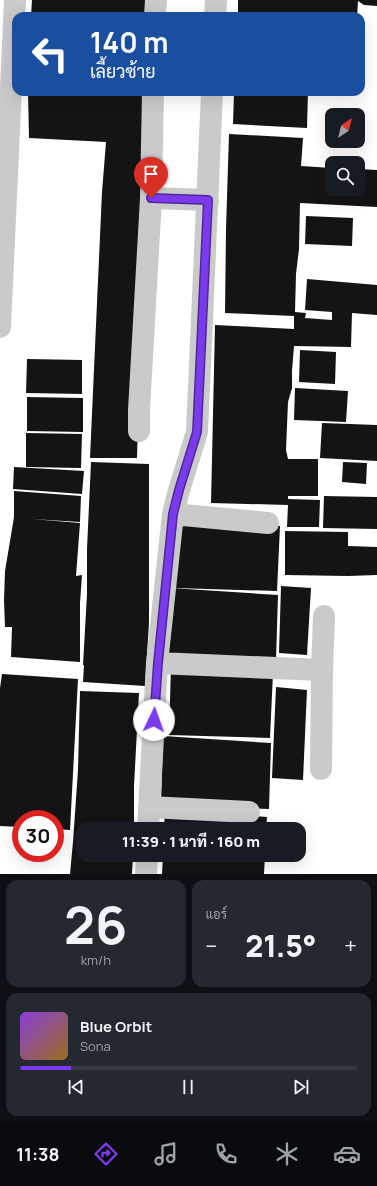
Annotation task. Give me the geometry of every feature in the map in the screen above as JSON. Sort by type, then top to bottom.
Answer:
[{"type":"street","points":[[14,12],[15,0]]},
{"type":"street","points":[[155,12],[156,0]]},
{"type":"street","points":[[215,12],[216,0]]},
{"type":"street","points":[[0,328],[12,66]]},
{"type":"street","points":[[139,431],[151,198],[153,96]]},
{"type":"street","points":[[148,822],[158,663],[173,514],[197,432],[212,96]]},
{"type":"street","points":[[151,198],[208,200]]},
{"type":"street","points":[[173,514],[268,523]]},
{"type":"street","points":[[321,769],[324,616]]},
{"type":"street","points":[[158,663],[322,670]]},
{"type":"street","points":[[149,807],[249,812]]},
{"type":"street","points":[[146,874],[147,862]]},
{"type":"building","points":[[32,0],[149,0],[148,12],[31,12]]},
{"type":"building","points":[[238,0],[377,0],[377,6],[364,5],[358,1],[357,12],[238,12]]},
{"type":"building","points":[[28,96],[147,96],[137,458],[90,458],[102,192],[106,142],[29,138]]},
{"type":"building","points":[[234,96],[308,96],[307,128],[233,124]]},
{"type":"building","points":[[229,134],[303,138],[301,166],[325,168],[325,196],[365,196],[365,169],[377,170],[377,207],[300,203],[295,312],[306,313],[305,318],[332,320],[332,312],[305,310],[307,279],[377,285],[377,315],[352,313],[351,347],[294,346],[292,388],[288,402],[286,450],[288,459],[318,459],[318,496],[288,496],[288,499],[320,500],[319,527],[287,527],[288,505],[211,503],[215,325],[294,329],[294,316],[225,313]]},
{"type":"building","points":[[306,216],[353,218],[352,246],[305,244]]},
{"type":"building","points":[[300,350],[336,352],[335,384],[299,382]]},
{"type":"building","points":[[27,359],[82,360],[82,394],[26,393]]},
{"type":"building","points":[[295,388],[348,391],[346,422],[294,420]]},
{"type":"building","points":[[27,397],[83,398],[83,432],[27,431]]},
{"type":"building","points":[[322,423],[377,425],[377,461],[320,458]]},
{"type":"building","points":[[26,433],[82,434],[81,468],[26,467]]},
{"type":"building","points":[[91,462],[149,464],[149,623],[145,686],[83,682]]},
{"type":"building","points":[[343,462],[367,463],[366,484],[342,482]]},
{"type":"building","points":[[14,467],[84,471],[82,494],[13,489]]},
{"type":"building","points":[[14,491],[81,496],[80,522],[32,519],[80,523],[76,576],[82,575],[80,603],[80,662],[11,657],[12,627],[5,627],[4,600],[5,571],[14,517]]},
{"type":"building","points":[[324,496],[377,497],[377,529],[323,528]]},
{"type":"building","points":[[178,518],[280,526],[277,591],[175,588]]},
{"type":"building","points":[[285,531],[348,532],[348,546],[377,547],[377,575],[285,575]]},
{"type":"building","points":[[281,586],[311,588],[307,655],[279,653]]},
{"type":"building","points":[[171,588],[278,595],[276,660],[168,657]]},
{"type":"building","points":[[171,666],[273,673],[270,738],[169,735]]},
{"type":"building","points":[[2,674],[78,679],[70,830],[64,830],[64,810],[12,810],[12,827],[0,826],[0,688]]},
{"type":"building","points":[[276,687],[307,690],[303,780],[272,778]]},
{"type":"building","points":[[80,691],[139,693],[134,786],[134,822],[76,822],[76,862],[133,862],[132,874],[70,874],[78,770]]},
{"type":"building","points":[[163,736],[271,743],[269,809],[161,805]]},
{"type":"building","points":[[165,810],[267,817],[267,822],[164,822]]},
{"type":"building","points":[[163,862],[265,862],[264,874],[162,874]]},
{"type":"route","points":[[151,198],[208,200],[197,432],[173,514],[158,663],[154,720]]}]
